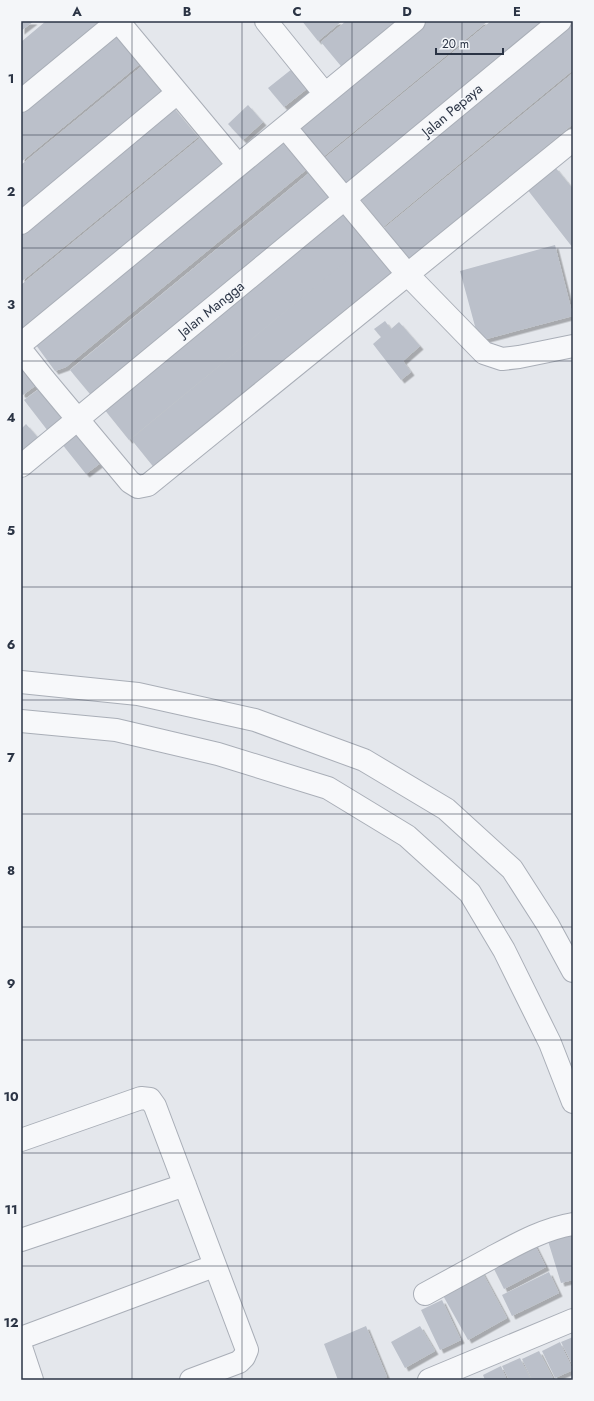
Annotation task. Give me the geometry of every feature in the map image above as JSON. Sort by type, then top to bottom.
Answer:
[{"type":"street","points":[[21,101],[118,21],[238,165]]},
{"type":"street","points":[[266,21],[325,94]]},
{"type":"street","points":[[21,344],[414,21]]},
{"type":"street","name":"Jalan Pepaya","points":[[345,199],[560,21]]},
{"type":"street","points":[[21,222],[178,93]]},
{"type":"street","points":[[285,127],[408,275],[484,353],[502,359],[573,346]]},
{"type":"street","points":[[21,350],[130,482],[138,487],[148,485],[573,140]]},
{"type":"street","name":"Jalan Mangga","points":[[21,466],[345,199]]},
{"type":"street","points":[[21,682],[138,694],[247,718],[364,760],[446,809],[512,870],[548,925],[573,971]]},
{"type":"street","points":[[21,721],[116,730],[218,754],[328,788],[407,836],[470,893],[504,950],[550,1043],[573,1102]]},
{"type":"street","points":[[21,1140],[141,1098],[150,1099],[155,1106],[214,1266],[247,1350],[244,1357],[239,1362],[191,1380]]},
{"type":"street","points":[[21,1240],[185,1185]]},
{"type":"street","points":[[425,1294],[515,1245],[542,1233],[573,1224]]},
{"type":"street","points":[[21,1338],[214,1266]]},
{"type":"street","points":[[429,1380],[573,1320]]},
{"type":"street","points":[[21,1347],[32,1380]]},
{"type":"building","points":[[21,21],[34,21],[21,31]]},
{"type":"building","points":[[46,21],[109,21],[21,93],[21,42]]},
{"type":"building","points":[[302,21],[342,21],[318,41]]},
{"type":"building","points":[[346,21],[408,21],[346,72],[321,42]]},
{"type":"building","points":[[426,21],[488,21],[318,161],[293,130]]},
{"type":"building","points":[[491,21],[553,21],[346,191],[321,161]]},
{"type":"building","points":[[571,21],[573,21],[573,70],[383,227],[358,196]]},
{"type":"building","points":[[116,33],[141,63],[21,162],[21,111]]},
{"type":"building","points":[[143,65],[168,96],[21,216],[21,165]]},
{"type":"building","points":[[297,65],[313,84],[284,107],[268,88]]},
{"type":"building","points":[[573,73],[573,124],[408,260],[382,230]]},
{"type":"building","points":[[248,105],[263,122],[243,140],[228,124]]},
{"type":"building","points":[[172,106],[198,137],[21,282],[21,231]]},
{"type":"building","points":[[200,138],[225,168],[21,333],[21,285]]},
{"type":"building","points":[[280,140],[306,170],[66,367],[55,371],[36,345]]},
{"type":"building","points":[[555,167],[573,189],[573,248],[527,189]]},
{"type":"building","points":[[309,173],[334,204],[95,400],[70,370]]},
{"type":"building","points":[[342,213],[367,244],[129,440],[104,409]]},
{"type":"building","points":[[367,244],[393,275],[156,470],[131,439]]},
{"type":"building","points":[[555,245],[573,316],[479,341],[460,271]]},
{"type":"building","points":[[385,321],[391,329],[399,322],[420,346],[403,361],[411,372],[401,380],[373,344],[381,337],[374,329]]},
{"type":"building","points":[[21,365],[39,383],[23,395],[21,393]]},
{"type":"building","points":[[43,386],[67,417],[48,431],[24,400]]},
{"type":"building","points":[[26,424],[40,440],[26,452],[21,447],[21,429]]},
{"type":"building","points":[[79,432],[102,462],[86,474],[62,444]]},
{"type":"building","points":[[573,1233],[573,1280],[561,1283],[548,1241]]},
{"type":"building","points":[[534,1243],[546,1267],[504,1289],[492,1265]]},
{"type":"building","points":[[481,1270],[507,1318],[468,1340],[441,1292]]},
{"type":"building","points":[[549,1272],[559,1293],[512,1316],[502,1295]]},
{"type":"building","points":[[442,1300],[461,1340],[440,1350],[421,1310]]},
{"type":"building","points":[[366,1326],[387,1377],[380,1380],[338,1380],[324,1344]]},
{"type":"building","points":[[420,1326],[435,1351],[405,1368],[391,1342]]},
{"type":"building","points":[[573,1337],[573,1366],[561,1342]]},
{"type":"building","points":[[560,1342],[573,1370],[555,1378],[542,1351]]},
{"type":"building","points":[[539,1351],[553,1378],[547,1380],[532,1380],[522,1359]]},
{"type":"building","points":[[520,1358],[531,1380],[509,1380],[502,1366]]},
{"type":"building","points":[[501,1366],[507,1380],[485,1380],[483,1375]]}]
